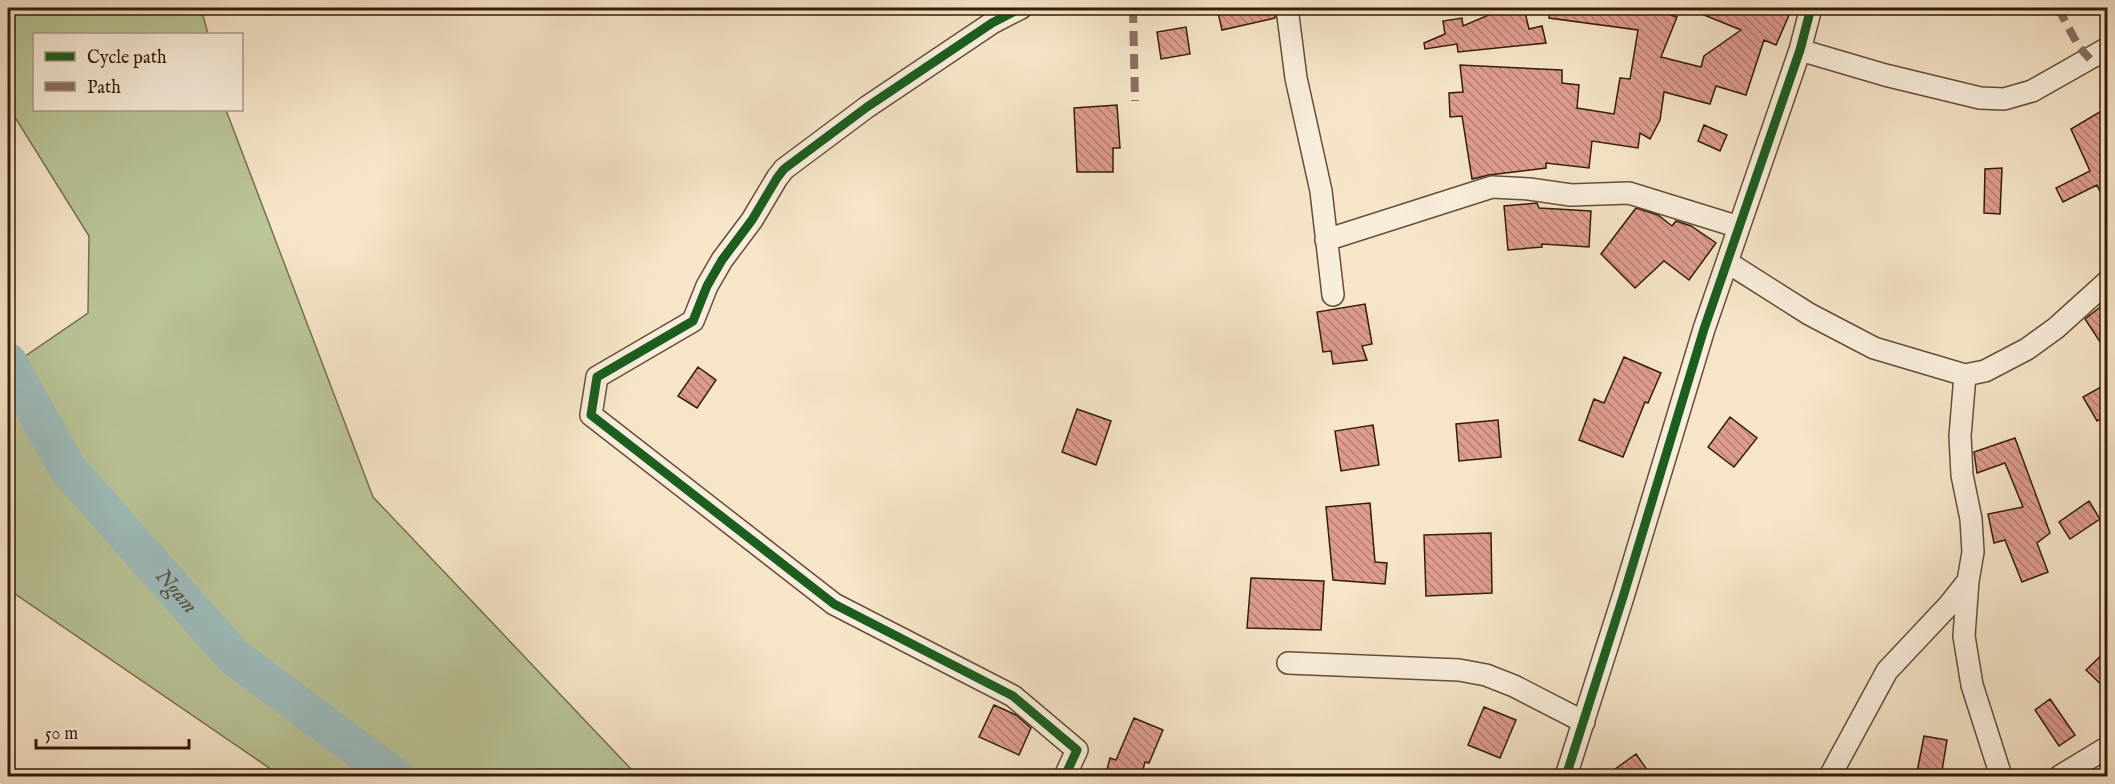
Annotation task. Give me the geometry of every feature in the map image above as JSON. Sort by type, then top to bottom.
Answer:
[{"type":"street","points":[[1021,8],[992,23],[867,107],[784,170],[752,220],[722,260],[707,286],[693,321],[597,377],[591,416],[834,604],[1013,696],[1077,750],[1065,777]]},
{"type":"street","points":[[1287,8],[1296,78],[1322,191],[1333,295]]},
{"type":"street","points":[[1566,777],[1704,328],[1800,50],[1811,8]]},
{"type":"street","points":[[1800,50],[1980,99],[2004,99],[2032,91],[2108,48]]},
{"type":"street","points":[[1326,240],[1491,187],[1571,195],[1629,193],[1739,227]]},
{"type":"street","points":[[1727,262],[1809,314],[1874,348],[1965,375],[1985,371],[2027,349],[2056,328],[2108,281]]},
{"type":"street","points":[[1965,375],[1960,436],[1962,475],[1971,519],[1973,552],[1968,581],[1964,636],[1972,685],[2001,777]]},
{"type":"street","points":[[1830,777],[1887,671],[1949,606],[1968,581]]},
{"type":"street","points":[[1288,663],[1459,670],[1486,675],[1514,686],[1584,722]]},
{"type":"street","points":[[2060,777],[2108,747]]},
{"type":"green space","points":[[8,8],[201,8],[208,33],[33,33],[33,111],[226,111],[373,497],[631,769],[626,776],[281,776],[15,594],[8,592],[8,368],[88,313],[89,236],[8,106]]},
{"type":"building","points":[[1217,8],[1275,8],[1275,18],[1222,30]]},
{"type":"building","points":[[1505,8],[1524,8],[1529,29],[1542,26],[1546,43],[1458,52],[1457,44],[1425,49],[1424,43],[1445,34],[1443,21],[1462,18],[1463,26]]},
{"type":"building","points":[[1550,8],[1650,8],[1677,17],[1661,57],[1701,67],[1704,56],[1741,30],[1687,8],[1777,8],[1790,13],[1776,45],[1764,40],[1746,95],[1716,86],[1710,104],[1664,92],[1660,120],[1650,139],[1640,133],[1638,148],[1592,141],[1589,168],[1546,163],[1546,168],[1472,179],[1462,116],[1450,117],[1449,93],[1463,92],[1460,65],[1562,70],[1562,83],[1579,85],[1577,108],[1614,114],[1620,78],[1630,79],[1638,30],[1549,18]]},
{"type":"building","points":[[1186,27],[1190,54],[1161,59],[1157,32]]},
{"type":"building","points":[[1117,105],[1120,148],[1113,148],[1113,172],[1077,172],[1074,108]]},
{"type":"building","points":[[2108,107],[2108,209],[2097,185],[2063,202],[2056,188],[2090,171],[2071,129]]},
{"type":"building","points":[[1704,125],[1727,135],[1720,151],[1698,141]]},
{"type":"building","points":[[2002,168],[2000,214],[1984,213],[1985,169]]},
{"type":"building","points":[[1537,203],[1539,208],[1591,211],[1589,247],[1542,244],[1542,247],[1508,250],[1504,206]]},
{"type":"building","points":[[1636,208],[1658,215],[1672,226],[1676,221],[1691,226],[1716,243],[1689,280],[1664,261],[1635,288],[1601,254]]},
{"type":"building","points":[[2108,301],[2108,354],[2085,319]]},
{"type":"building","points":[[1365,304],[1372,344],[1362,346],[1367,360],[1333,364],[1331,351],[1323,352],[1317,312]]},
{"type":"building","points":[[1624,357],[1661,373],[1648,403],[1645,402],[1623,457],[1579,440],[1594,399],[1604,403]]},
{"type":"building","points":[[698,367],[716,380],[697,408],[678,396]]},
{"type":"building","points":[[2108,383],[2108,415],[2097,421],[2083,397]]},
{"type":"building","points":[[1077,409],[1111,421],[1096,465],[1062,452]]},
{"type":"building","points":[[1730,417],[1757,438],[1734,467],[1708,447]]},
{"type":"building","points":[[1498,420],[1501,457],[1459,461],[1456,424]]},
{"type":"building","points":[[1373,425],[1379,465],[1341,471],[1335,431]]},
{"type":"building","points":[[2015,438],[2050,533],[2037,543],[2048,572],[2022,582],[2005,540],[1994,543],[1988,514],[2023,507],[2005,463],[1977,473],[1974,452]]},
{"type":"building","points":[[2089,501],[2100,519],[2070,539],[2059,522]]},
{"type":"building","points":[[1370,503],[1375,562],[1387,563],[1385,584],[1333,580],[1326,507]]},
{"type":"building","points":[[1491,533],[1492,593],[1426,596],[1424,535]]},
{"type":"building","points":[[1251,578],[1324,581],[1321,630],[1247,628]]},
{"type":"building","points":[[2108,649],[2108,691],[2086,670]]},
{"type":"building","points":[[2050,699],[2075,735],[2059,746],[2035,710]]},
{"type":"building","points":[[994,705],[1016,715],[1031,728],[1019,755],[979,737]]},
{"type":"building","points":[[1484,707],[1516,720],[1500,758],[1468,745]]},
{"type":"building","points":[[1134,718],[1163,730],[1149,763],[1145,762],[1141,777],[1105,777],[1110,758],[1116,760]]},
{"type":"building","points":[[1924,736],[1947,740],[1941,777],[1916,777]]},
{"type":"building","points":[[1636,754],[1652,777],[1604,777]]},
{"type":"waterway","name":"Ngam","points":[[8,362],[67,468],[233,656],[394,776]]},
{"type":"marked path","points":[[1133,8],[1135,101]]},
{"type":"marked path","points":[[2058,8],[2079,47],[2090,59]]},
{"type":"cycle path","points":[[1021,8],[992,23],[867,107],[784,169],[752,220],[722,260],[707,286],[693,321],[597,377],[591,415],[834,604],[1013,696],[1077,750],[1065,776]]},
{"type":"cycle path","points":[[1566,776],[1704,329],[1800,50],[1811,8]]}]
